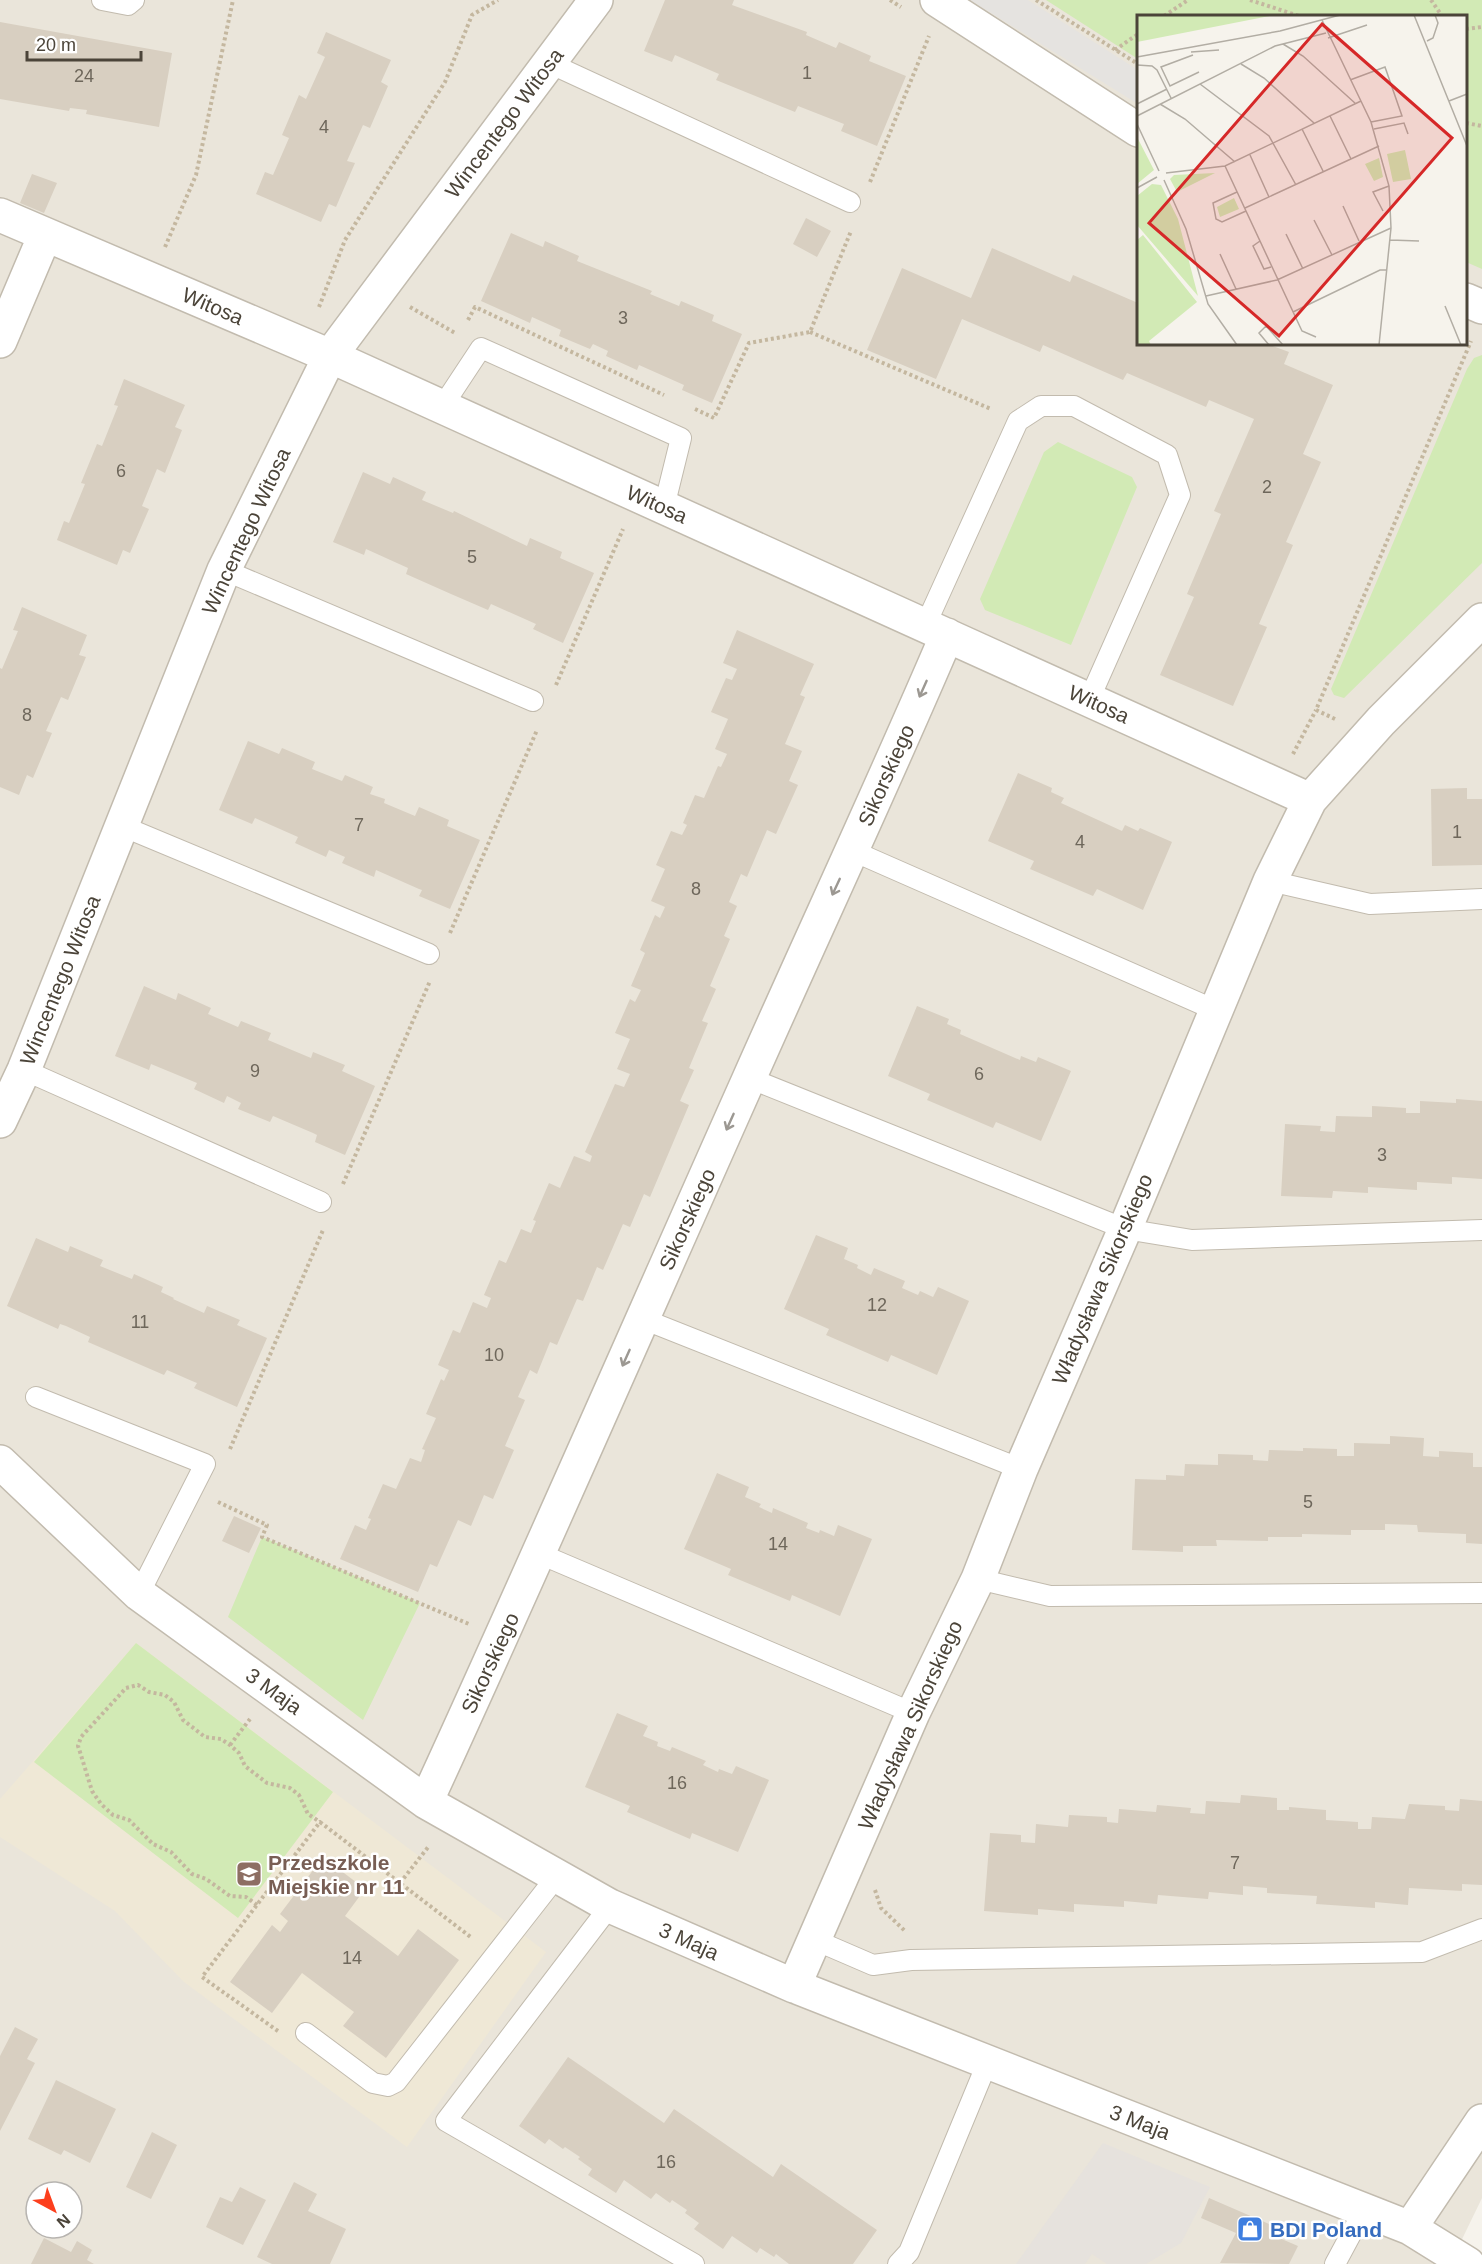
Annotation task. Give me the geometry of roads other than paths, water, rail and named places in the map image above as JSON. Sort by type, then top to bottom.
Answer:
[{"type":"street","name":"Wincentego Witosa","points":[[0,1121],[24,1070],[224,570],[317,350],[549,63],[596,0]]},
{"type":"street","points":[[934,14],[1137,129]]},
{"type":"street","name":"Witosa","points":[[0,215],[317,350],[1310,800]]},
{"type":"street","points":[[0,341],[45,235]]},
{"type":"street","points":[[1467,300],[1482,307]]},
{"type":"street","name":"Władysława Sikorskiego","points":[[794,1986],[913,1713],[978,1579],[1021,1469],[1125,1229],[1215,1010],[1270,881],[1310,800],[1381,722],[1482,620]]},
{"type":"street","name":"Sikorskiego","points":[[426,1802],[540,1554],[748,1078],[853,851],[936,631]]},
{"type":"street","name":"3 Maja","points":[[0,1462],[139,1594],[426,1802],[610,1906],[794,1986],[1410,2228],[1468,2264]]},
{"type":"street","points":[[1410,2228],[1482,2121]]},
{"type":"lane","points":[[102,0],[128,5],[134,0]]},
{"type":"lane","points":[[549,63],[850,202]]},
{"type":"lane","points":[[442,406],[481,348],[681,438],[664,507]]},
{"type":"lane","points":[[936,631],[1018,421],[1041,406],[1074,406],[1167,455],[1180,495],[1089,700]]},
{"type":"lane","points":[[224,570],[532,700]]},
{"type":"lane","points":[[122,826],[431,963]]},
{"type":"lane","points":[[853,851],[1215,1010]]},
{"type":"lane","points":[[1270,881],[1370,904],[1482,899]]},
{"type":"lane","points":[[24,1070],[321,1202]]},
{"type":"lane","points":[[748,1078],[1125,1229],[1192,1240],[1482,1230]]},
{"type":"lane","points":[[643,1319],[1021,1469]]},
{"type":"lane","points":[[36,1397],[205,1464],[139,1594]]},
{"type":"lane","points":[[540,1554],[913,1713]]},
{"type":"lane","points":[[978,1579],[1050,1596],[1482,1593]]},
{"type":"lane","points":[[306,2033],[373,2083],[388,2086],[396,2082],[557,1876]]},
{"type":"lane","points":[[610,1906],[446,2121],[694,2264]]},
{"type":"lane","points":[[815,1940],[873,1965],[911,1960],[1422,1952],[1482,1929]]},
{"type":"lane","points":[[898,2264],[909,2252],[988,2061]]},
{"type":"lane","points":[[1335,2264],[1364,2210]]},
{"type":"place","name":"Przedszkole Miejskie nr 11","points":[[249,1874]]},
{"type":"place","name":"BDI Poland","points":[[1250,2229]]}]
